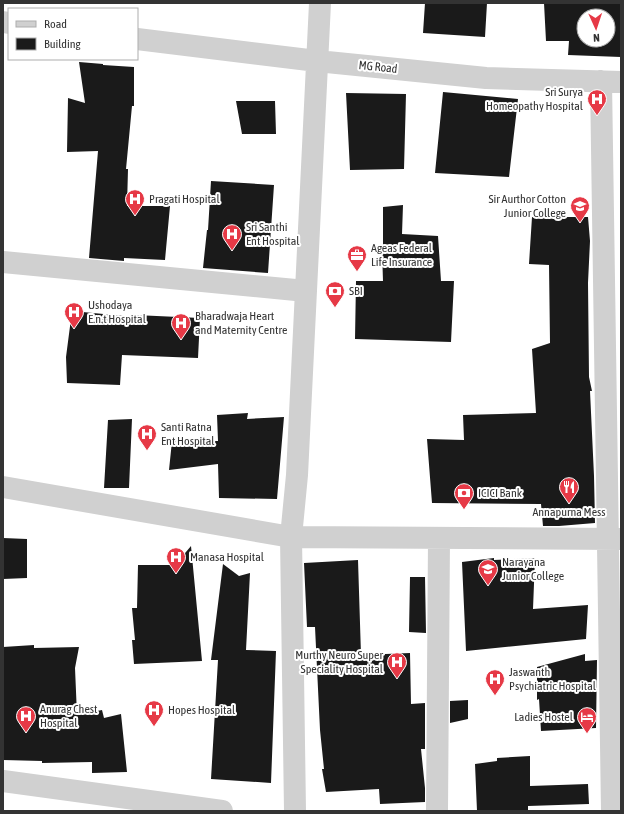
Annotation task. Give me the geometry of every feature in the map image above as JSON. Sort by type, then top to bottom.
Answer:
[{"type":"street","points":[[295,811],[291,537],[297,475],[320,3]]},
{"type":"street","name":"MG Road","points":[[138,39],[318,61],[486,78],[611,82]]},
{"type":"street","points":[[611,82],[614,539],[612,811]]},
{"type":"street","points":[[3,262],[306,291]]},
{"type":"street","points":[[3,487],[291,537],[614,539]]},
{"type":"street","points":[[437,811],[439,539]]},
{"type":"street","points":[[3,781],[222,811]]},
{"type":"building","points":[[425,3],[487,3],[485,37],[423,33]]},
{"type":"building","points":[[544,3],[621,3],[621,57],[568,55],[569,41],[546,41]]},
{"type":"building","points":[[79,62],[134,67],[134,106],[132,106],[126,169],[128,169],[127,206],[170,206],[165,260],[124,258],[124,261],[89,258],[98,151],[67,152],[68,98],[85,103]]},
{"type":"building","points":[[443,92],[518,99],[509,177],[435,173]]},
{"type":"building","points":[[346,93],[406,94],[404,169],[350,170]]},
{"type":"building","points":[[236,101],[275,101],[276,134],[242,134]]},
{"type":"building","points":[[211,181],[274,185],[268,273],[203,268],[208,230]]},
{"type":"building","points":[[403,205],[402,234],[438,236],[441,281],[454,281],[451,342],[355,339],[356,281],[383,281],[383,207]]},
{"type":"building","points":[[532,217],[588,217],[590,241],[588,283],[589,377],[592,391],[590,391],[595,523],[543,526],[541,504],[432,503],[427,439],[464,440],[463,415],[536,413],[532,349],[550,343],[549,265],[529,264]]},
{"type":"building","points":[[72,311],[135,317],[135,315],[200,318],[198,358],[122,355],[120,385],[67,383],[66,357]]},
{"type":"building","points":[[248,413],[247,419],[284,417],[277,499],[219,498],[218,464],[169,470],[172,441],[218,441],[217,415]]},
{"type":"building","points":[[132,419],[129,488],[104,488],[108,420]]},
{"type":"building","points":[[3,538],[27,539],[27,578],[3,579]]},
{"type":"building","points":[[191,546],[202,661],[134,664],[132,640],[135,640],[132,608],[137,608],[138,565],[175,565]]},
{"type":"building","points":[[494,558],[494,560],[535,558],[533,609],[588,605],[586,639],[466,651],[462,562]]},
{"type":"building","points":[[358,560],[361,655],[410,653],[411,704],[425,703],[425,749],[421,749],[425,802],[380,804],[379,789],[326,792],[322,769],[324,769],[320,730],[315,627],[307,627],[304,563]]},
{"type":"building","points":[[223,564],[239,576],[250,573],[246,650],[276,651],[271,783],[211,779],[218,660],[211,660]]},
{"type":"building","points":[[410,577],[425,577],[426,633],[409,632]]},
{"type":"building","points":[[34,645],[34,648],[79,647],[75,668],[77,715],[102,710],[104,718],[121,714],[127,772],[92,773],[92,762],[42,763],[42,761],[3,760],[3,647]]},
{"type":"building","points":[[585,654],[585,661],[597,660],[596,728],[541,731],[539,699],[537,700],[537,667]]},
{"type":"building","points":[[468,700],[468,719],[450,723],[450,701]]},
{"type":"building","points":[[530,756],[530,786],[588,784],[589,804],[528,806],[528,811],[477,811],[475,764],[497,761],[497,758]]},
{"type":"place","name":"Sri Surya Homeopathy Hospital","points":[[597,116]]},
{"type":"place","name":"Pragati Hospital","points":[[135,216]]},
{"type":"place","name":"Sir Aurthor Cotton Junior College","points":[[580,223]]},
{"type":"place","name":"Sri Santhi Ent Hospital","points":[[232,251]]},
{"type":"place","name":"Ageas Federal Life Insurance","points":[[357,272]]},
{"type":"place","name":"SBI","points":[[335,308]]},
{"type":"place","name":"Ushodaya E.n.t Hospital","points":[[74,329]]},
{"type":"place","name":"Bharadwaja Heart and Maternity Centre","points":[[181,340]]},
{"type":"place","name":"Santi Ratna Ent Hospital","points":[[147,451]]},
{"type":"place","name":"Annapurna Mess","points":[[569,504]]},
{"type":"place","name":"ICICI Bank","points":[[464,510]]},
{"type":"place","name":"Manasa Hospital","points":[[176,574]]},
{"type":"place","name":"Narayana Junior College","points":[[488,586]]},
{"type":"place","name":"Murthy Neuro Super Speciality Hospital","points":[[397,679]]},
{"type":"place","name":"Jaswanth Psychiatric Hospital","points":[[495,696]]},
{"type":"place","name":"Hopes Hospital","points":[[154,727]]},
{"type":"place","name":"Anurag Chest Hospital","points":[[26,733]]},
{"type":"place","name":"Ladies Hostel","points":[[587,734]]}]
